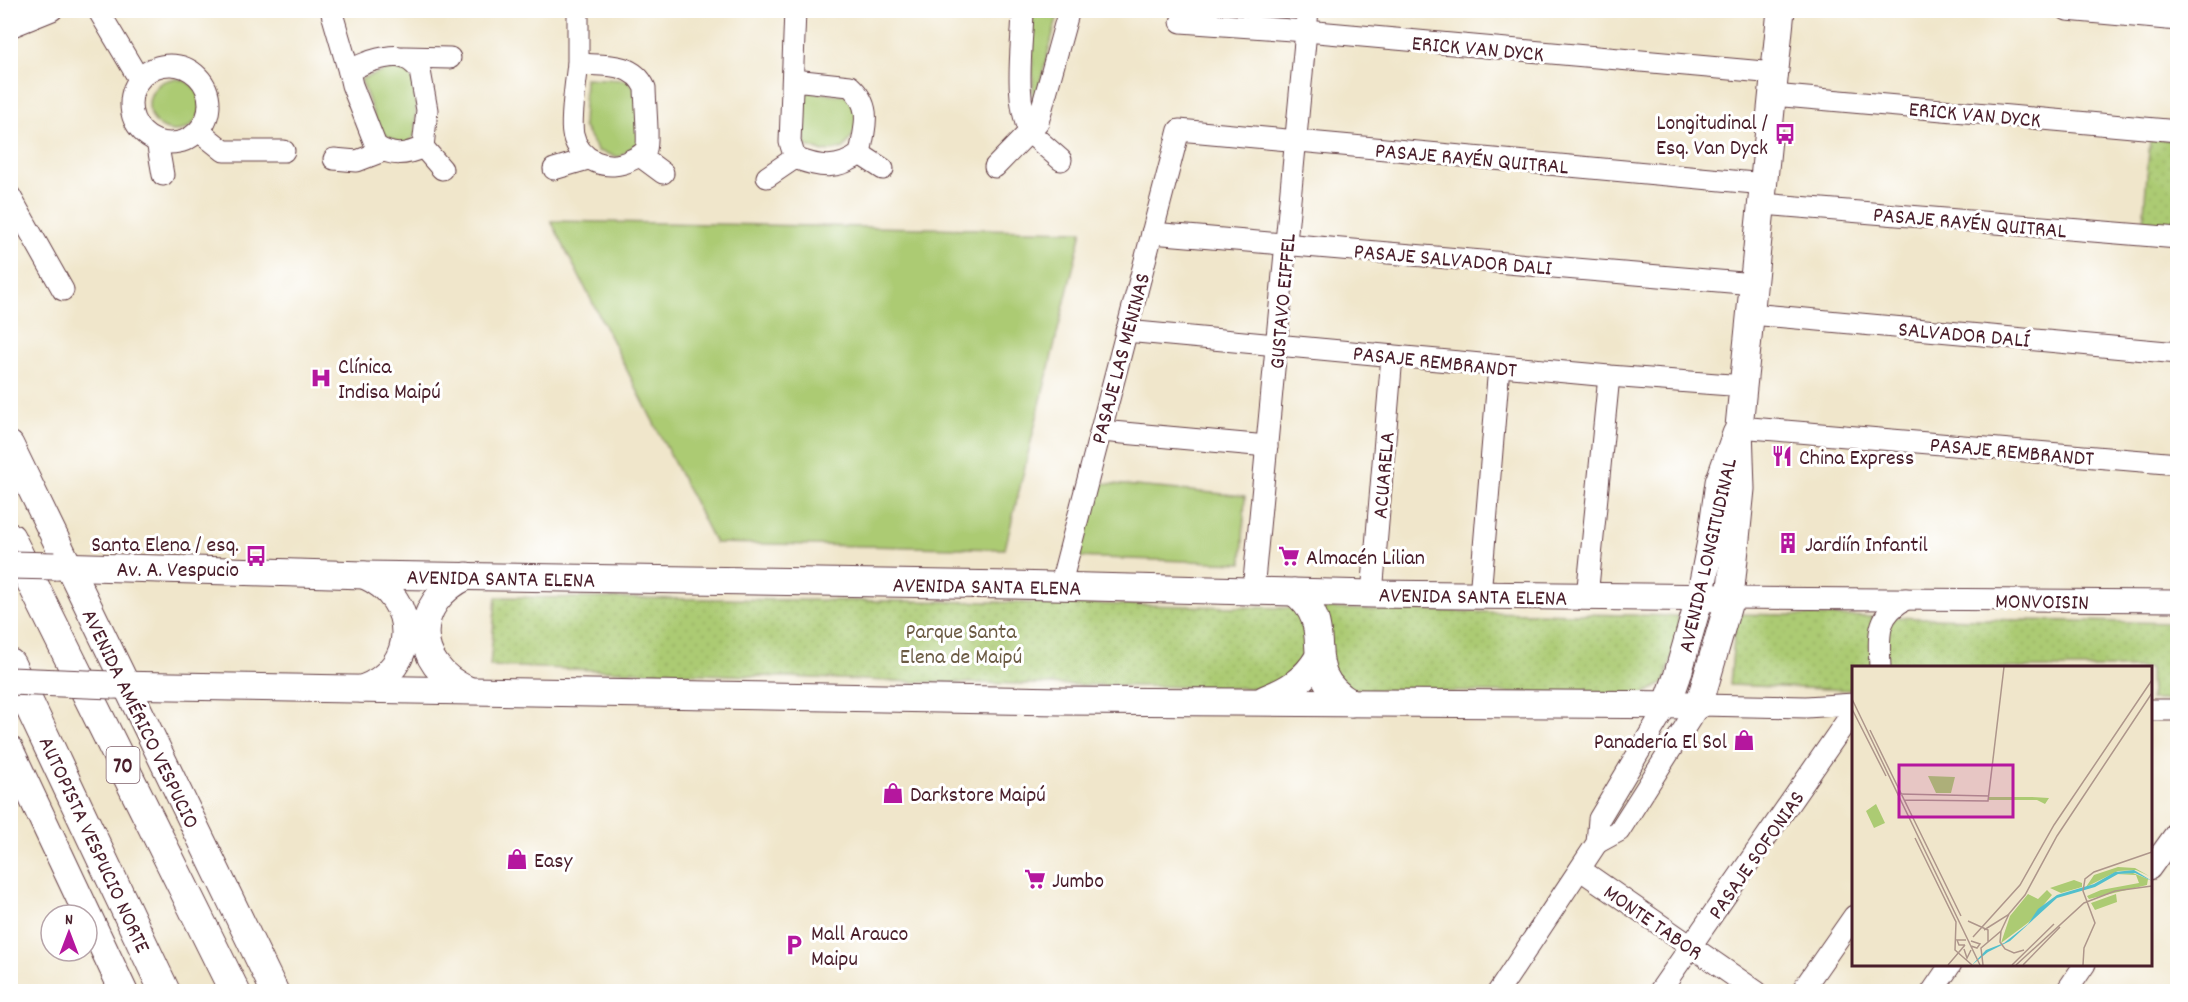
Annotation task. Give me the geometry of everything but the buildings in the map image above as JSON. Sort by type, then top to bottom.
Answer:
[{"type":"highway","name":"70","points":[[10,538],[235,992]]},
{"type":"highway","name":"AUTOPISTA VESPUCIO NORTE","points":[[10,664],[165,992]]},
{"type":"main road","name":"AVENIDA LONGITUDINAL","points":[[1699,705],[1730,598],[1741,489],[1739,427],[1780,10]]},
{"type":"main road","name":"AVENIDA LONGITUDINAL","points":[[1667,705],[1700,597],[1719,482],[1739,427]]},
{"type":"main road","name":"AVENIDA AMÉRICO VESPUCIO","points":[[10,445],[62,566],[119,685],[275,992]]},
{"type":"main road","name":"AVENIDA SANTA ELENA","points":[[10,565],[364,575],[1480,596],[1730,598]]},
{"type":"main road","points":[[362,688],[372,685],[388,673],[400,657],[405,638],[404,618],[396,600],[382,585],[364,575]]},
{"type":"main road","points":[[467,576],[441,592],[432,604],[425,634],[427,649],[442,675],[468,690]]},
{"type":"main road","points":[[1294,592],[1312,611],[1317,625],[1320,670],[1332,690],[1351,703]]},
{"type":"main road","points":[[1255,703],[1297,684],[1312,668],[1327,620],[1334,612],[1365,594]]},
{"type":"main road","points":[[10,681],[119,685],[1255,703],[1699,705]]},
{"type":"main road","points":[[10,750],[124,992]]},
{"type":"street","points":[[10,27],[52,10]]},
{"type":"street","points":[[98,10],[139,79]]},
{"type":"street","points":[[331,10],[352,85],[376,146],[383,151],[402,154],[423,147]]},
{"type":"street","points":[[578,10],[578,64],[573,135],[581,152],[594,162],[614,166],[623,165],[640,156],[646,146],[645,88],[638,76],[625,68],[578,64]]},
{"type":"street","points":[[795,10],[790,142],[795,158]]},
{"type":"street","points":[[1023,10],[1020,92],[1024,118],[1029,132],[1061,160]]},
{"type":"street","points":[[995,168],[1038,122],[1069,10]]},
{"type":"street","points":[[2067,10],[2178,20]]},
{"type":"street","name":"ERICK VAN DYCK","points":[[1181,22],[1307,20],[1774,84],[2178,132]]},
{"type":"street","name":"GUSTAVO EIFFEL","points":[[1253,591],[1307,20]]},
{"type":"street","points":[[349,72],[358,66],[386,57],[450,58]]},
{"type":"street","points":[[404,57],[420,71],[427,110],[423,147],[442,169]]},
{"type":"street","points":[[167,64],[183,66],[196,74],[206,87],[210,102],[207,117],[199,131],[179,143],[168,144],[145,135],[131,114],[130,102],[139,79],[152,69],[167,64]]},
{"type":"street","points":[[794,80],[850,86],[866,108],[860,154],[849,162],[831,166],[811,164],[795,158]]},
{"type":"street","name":"PASAJE RAYÉN QUITRAL","points":[[1179,130],[2178,238]]},
{"type":"street","name":"PASAJE LAS MENINAS","points":[[1060,587],[1179,130]]},
{"type":"street","points":[[199,131],[224,151],[284,151]]},
{"type":"street","points":[[157,141],[163,174]]},
{"type":"street","points":[[334,159],[357,161],[383,151]]},
{"type":"street","points":[[860,154],[883,169]]},
{"type":"street","points":[[640,156],[663,173]]},
{"type":"street","points":[[767,177],[795,158]]},
{"type":"street","points":[[554,169],[588,159]]},
{"type":"street","points":[[10,196],[63,290]]},
{"type":"street","name":"PASAJE SALVADOR DALI","points":[[1152,233],[1754,284]]},
{"type":"street","name":"SALVADOR DALÍ","points":[[1751,314],[2178,353]]},
{"type":"street","name":"PASAJE REMBRANDT","points":[[1126,331],[1609,376],[1744,386]]},
{"type":"street","name":"ACUARELA","points":[[1365,594],[1392,356]]},
{"type":"street","points":[[1480,596],[1499,366]]},
{"type":"street","points":[[1587,597],[1609,376]]},
{"type":"street","name":"PASAJE REMBRANDT","points":[[1739,427],[2178,464]]},
{"type":"street","points":[[1101,431],[1267,446]]},
{"type":"street","name":"AVENIDA SANTA ELENA","points":[[1730,598],[1906,598]]},
{"type":"street","points":[[1845,598],[1866,613],[1879,632]]},
{"type":"street","points":[[1880,666],[1879,632],[1888,612],[1906,598]]},
{"type":"street","name":"MONVOISIN","points":[[1906,598],[2178,601]]},
{"type":"street","name":"AVENIDA LONGITUDINAL","points":[[1498,992],[1597,843],[1599,819],[1667,705]]},
{"type":"street","points":[[1699,705],[1806,707],[1818,713],[1852,712]]},
{"type":"street","name":"AVENIDA LONGITUDINAL","points":[[1597,843],[1619,831],[1699,705]]},
{"type":"street","points":[[2152,710],[2178,710]]},
{"type":"street","name":"PASAJE SOFONIAS","points":[[1659,992],[1852,712]]},
{"type":"street","points":[[2152,868],[2178,830]]},
{"type":"street","name":"MONTE TABOR","points":[[1581,870],[1757,992]]},
{"type":"street","points":[[1801,992],[1852,919]]},
{"type":"street","points":[[1932,992],[1950,966]]},
{"type":"street","points":[[2066,992],[2084,966]]},
{"type":"green space","points":[[1032,11],[1059,11],[1033,109]]},
{"type":"green space","points":[[398,66],[412,74],[416,107],[415,135],[405,146],[380,132],[361,79]]},
{"type":"green space","points":[[585,78],[627,80],[641,96],[642,140],[619,157],[598,151],[583,126]]},
{"type":"green space","points":[[170,79],[180,79],[189,83],[197,91],[201,105],[197,119],[189,127],[180,131],[170,131],[161,127],[153,119],[149,110],[149,100],[153,91],[161,83]]},
{"type":"green space","points":[[803,91],[848,96],[860,113],[855,132],[844,148],[823,152],[805,145]]},
{"type":"green space","points":[[2150,139],[2177,140],[2177,227],[2143,223]]},
{"type":"green space","points":[[551,221],[1082,231],[1005,549],[715,543]]},
{"type":"green space","points":[[1091,482],[1245,496],[1242,563],[1073,557]]},
{"type":"green space","name":"Parque Santa Elena de Maipú","points":[[496,597],[992,602],[1677,616],[1681,626],[1664,683],[1642,695],[916,682],[490,666]]},
{"type":"green space","points":[[1736,614],[2177,623],[2177,700],[2152,700],[2152,666],[1852,666],[1850,690],[1730,685]]},
{"type":"place","name":"Longitudinal / Esq. Van Dyck","points":[[1785,134]]},
{"type":"place","name":"Clínica Indisa Maipú","points":[[321,378]]},
{"type":"place","name":"China Express","points":[[1782,456]]},
{"type":"place","name":"Jardiín Infantil","points":[[1788,543]]},
{"type":"place","name":"Santa Elena / esq. Av. A. Vespucio","points":[[256,556]]},
{"type":"place","name":"Almacén Lilian","points":[[1289,556]]},
{"type":"place","name":"Panadería El Sol","points":[[1744,740]]},
{"type":"place","name":"Darkstore Maipú","points":[[893,793]]},
{"type":"place","name":"Easy","points":[[517,859]]},
{"type":"place","name":"Jumbo","points":[[1035,879]]},
{"type":"place","name":"Mall Arauco Maipu","points":[[794,945]]}]
